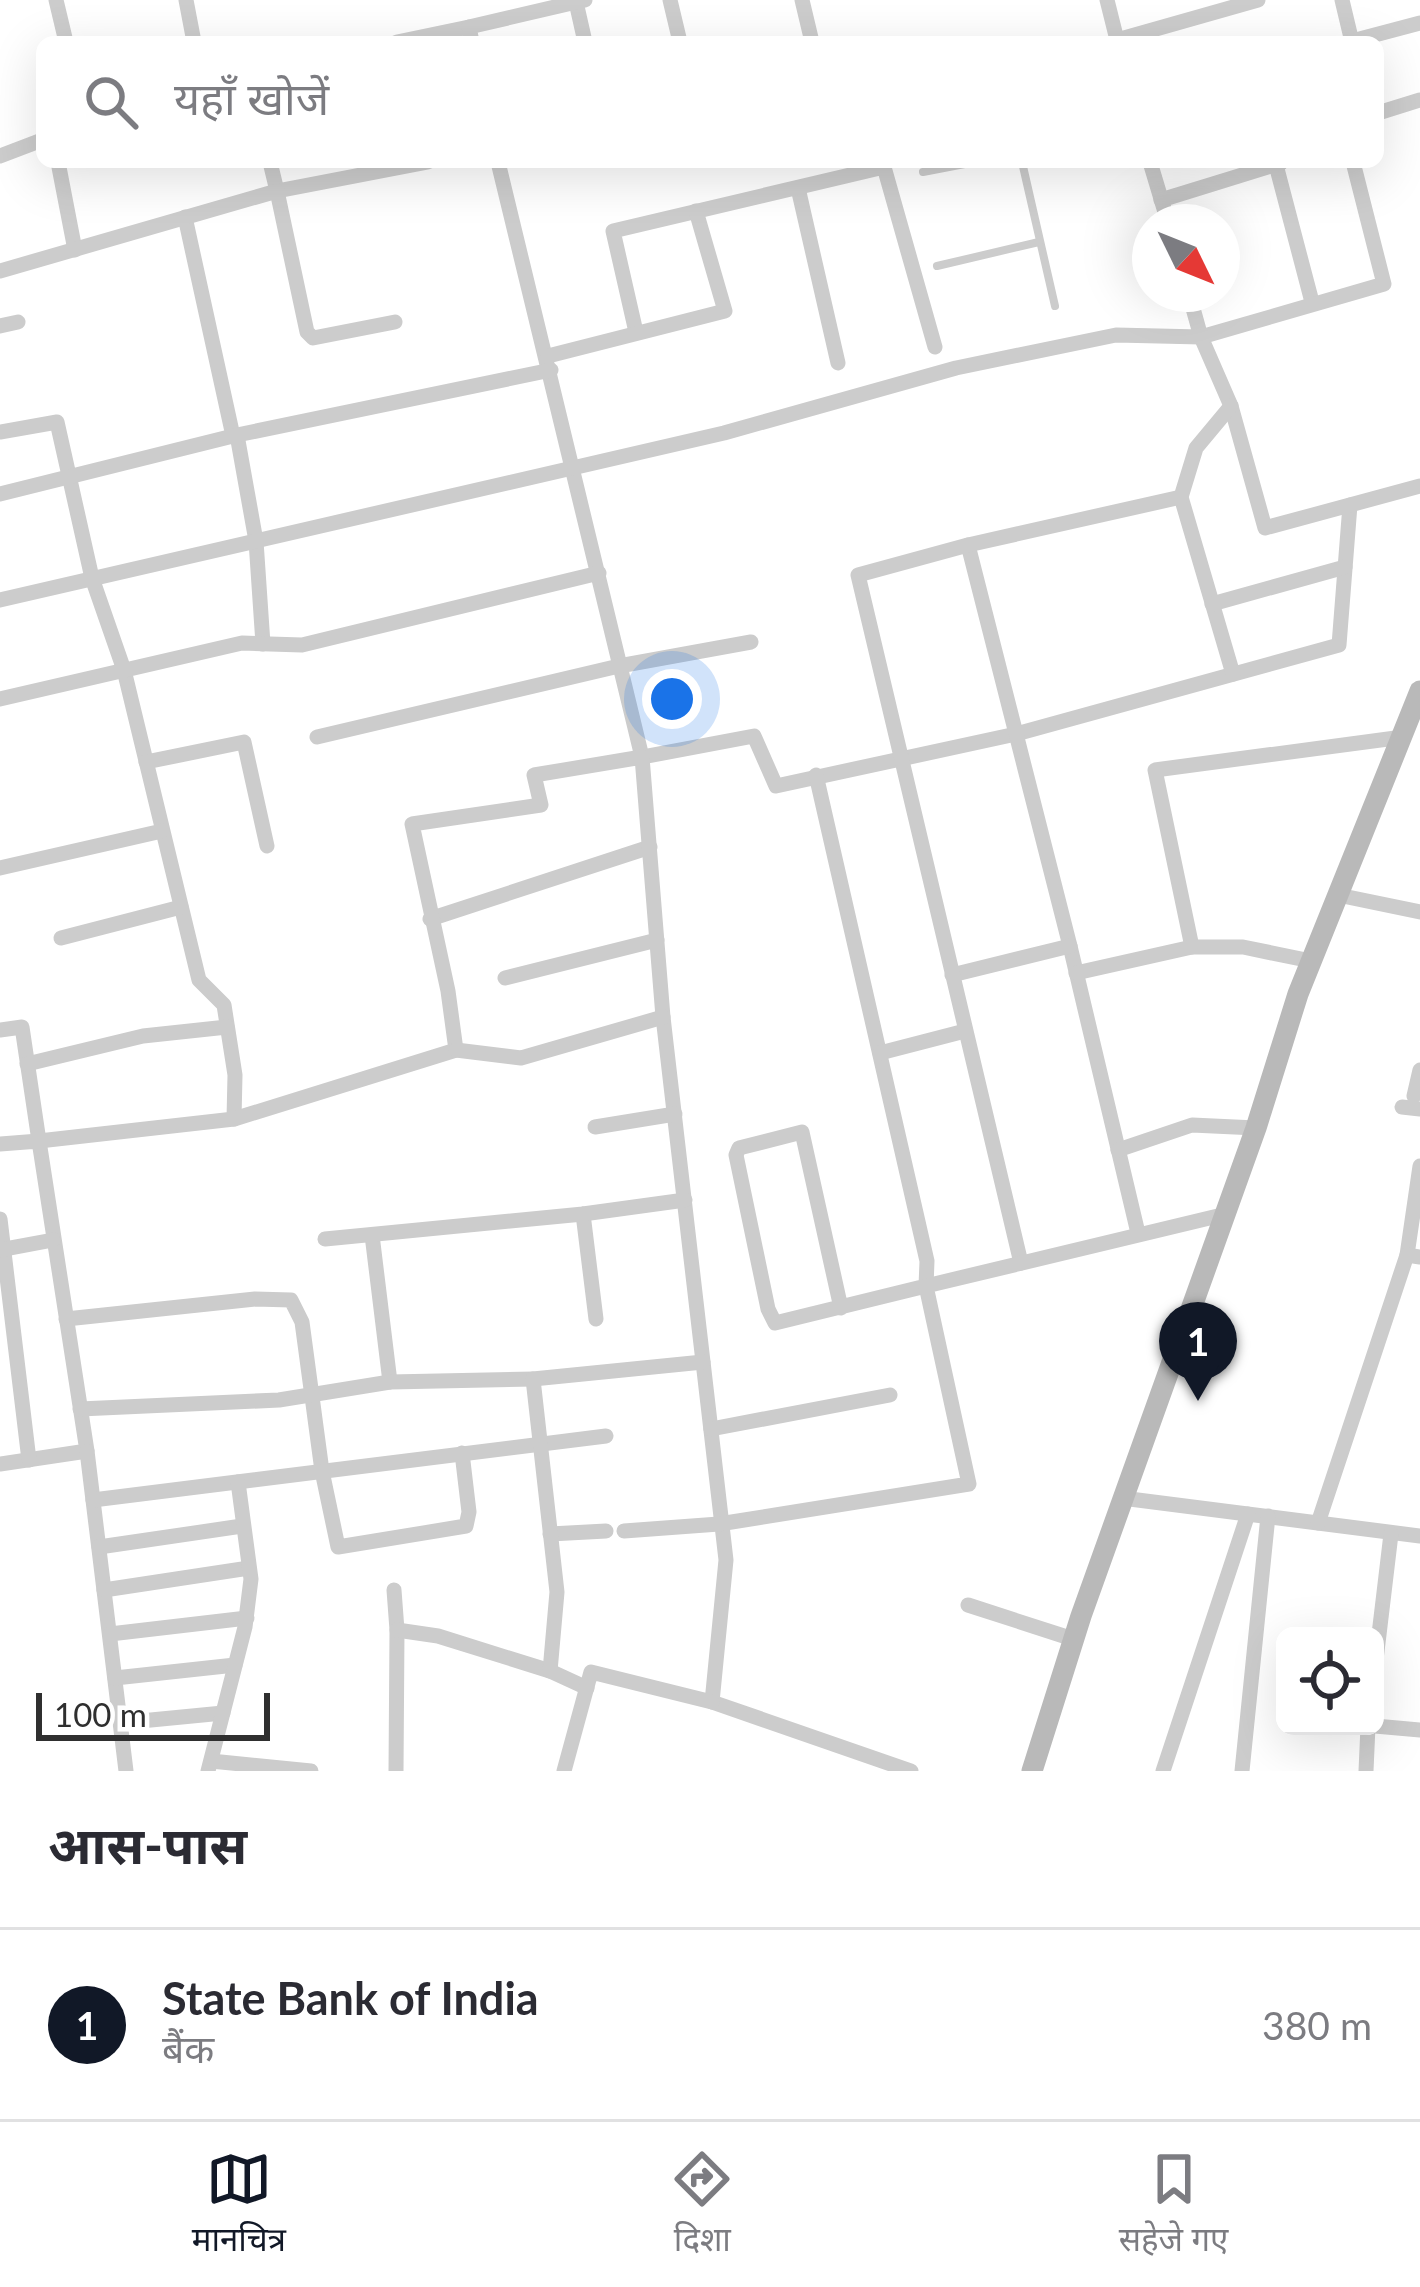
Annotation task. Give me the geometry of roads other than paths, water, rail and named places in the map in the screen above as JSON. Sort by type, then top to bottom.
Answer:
[{"type":"street","points":[[56,0],[65,36]]},
{"type":"street","points":[[186,0],[193,36]]},
{"type":"street","points":[[670,0],[679,36]]},
{"type":"street","points":[[802,0],[811,36]]},
{"type":"street","points":[[1107,0],[1113,36]]},
{"type":"street","points":[[1132,36],[1258,0]]},
{"type":"street","points":[[1342,0],[1351,36]]},
{"type":"street","points":[[470,35],[580,1],[584,36]]},
{"type":"street","points":[[1370,36],[1420,22]]},
{"type":"street","points":[[1384,111],[1420,100]]},
{"type":"street","points":[[0,156],[36,142]]},
{"type":"street","points":[[59,168],[74,250]]},
{"type":"street","points":[[272,168],[307,332],[313,338],[395,322]]},
{"type":"street","points":[[0,271],[277,191],[397,168]]},
{"type":"street","points":[[500,168],[642,757],[663,1017],[726,1560],[712,1702]]},
{"type":"street","points":[[636,332],[613,231],[880,168]]},
{"type":"street","points":[[884,168],[935,347]]},
{"type":"street","points":[[1152,168],[1162,204]]},
{"type":"street","points":[[1161,200],[1264,168]]},
{"type":"street","points":[[1281,168],[1312,302]]},
{"type":"street","points":[[0,600],[574,469],[996,360],[1116,335],[1202,337],[1384,284],[1355,168]]},
{"type":"street","points":[[798,188],[838,363]]},
{"type":"street","points":[[0,494],[124,460],[549,363],[636,332],[725,311],[696,211]]},
{"type":"street","points":[[185,217],[256,541],[262,644]]},
{"type":"street","points":[[1194,312],[1231,406],[1265,528],[1420,486]]},
{"type":"street","points":[[0,326],[18,322]]},
{"type":"street","points":[[1231,406],[1196,448],[1180,497],[1233,674]]},
{"type":"street","points":[[0,432],[57,422],[92,578],[124,670],[200,980],[224,1005],[235,1075],[234,1119]]},
{"type":"street","points":[[1021,1263],[858,574],[1180,497]]},
{"type":"street","points":[[456,1051],[412,824],[541,805],[534,775],[754,736],[776,786],[1016,734],[1339,645],[1349,505]]},
{"type":"street","points":[[968,545],[1138,1233]]},
{"type":"street","points":[[1212,604],[1345,567]]},
{"type":"street","points":[[0,699],[242,643],[302,644],[599,573]]},
{"type":"street","points":[[317,737],[621,666],[751,642]]},
{"type":"street","points":[[1032,1771],[1073,1639],[1311,962],[1420,692]]},
{"type":"street","points":[[1192,946],[1155,770],[1403,737]]},
{"type":"street","points":[[146,762],[244,742],[267,846]]},
{"type":"street","points":[[624,1531],[719,1524],[969,1484],[926,1286],[927,1262],[816,775]]},
{"type":"street","points":[[0,868],[162,831]]},
{"type":"street","points":[[430,919],[650,847]]},
{"type":"street","points":[[1339,895],[1420,912]]},
{"type":"street","points":[[61,938],[181,907]]},
{"type":"street","points":[[506,978],[657,940]]},
{"type":"street","points":[[952,974],[1070,946]]},
{"type":"street","points":[[1076,973],[1192,946],[1243,947],[1311,962]]},
{"type":"street","points":[[0,1144],[234,1119],[456,1051],[521,1058],[663,1017]]},
{"type":"street","points":[[0,1030],[22,1027],[87,1450],[126,1771]]},
{"type":"street","points":[[27,1064],[142,1036],[227,1027]]},
{"type":"street","points":[[880,1053],[965,1030]]},
{"type":"street","points":[[1412,1104],[1420,1070]]},
{"type":"street","points":[[595,1126],[674,1114]]},
{"type":"street","points":[[1118,1150],[1192,1125],[1256,1128]]},
{"type":"street","points":[[842,1307],[802,1132],[739,1148],[736,1155],[768,1309],[775,1323],[842,1307],[1021,1263],[1138,1233],[1222,1215]]},
{"type":"street","points":[[1318,1523],[1414,1256],[1420,1166]]},
{"type":"street","points":[[325,1239],[685,1200]]},
{"type":"street","points":[[584,1214],[596,1318]]},
{"type":"street","points":[[0,1219],[9,1358],[29,1460]]},
{"type":"street","points":[[372,1234],[390,1382]]},
{"type":"street","points":[[2,1250],[53,1240]]},
{"type":"street","points":[[66,1319],[255,1299],[291,1300],[302,1322],[322,1471],[338,1547],[466,1526],[469,1511],[462,1453]]},
{"type":"street","points":[[80,1409],[279,1400],[390,1382],[533,1379],[704,1362]]},
{"type":"street","points":[[533,1379],[557,1592],[550,1671]]},
{"type":"street","points":[[711,1429],[890,1395]]},
{"type":"street","points":[[93,1500],[606,1436]]},
{"type":"street","points":[[0,1464],[87,1450]]},
{"type":"street","points":[[238,1482],[249,1568],[247,1618],[210,1766],[311,1771]]},
{"type":"street","points":[[1122,1498],[1420,1536]]},
{"type":"street","points":[[1163,1771],[1248,1514]]},
{"type":"street","points":[[1242,1771],[1268,1516]]},
{"type":"street","points":[[99,1547],[242,1526]]},
{"type":"street","points":[[550,1534],[605,1531]]},
{"type":"street","points":[[1380,1627],[1391,1534]]},
{"type":"street","points":[[104,1590],[249,1568]]},
{"type":"street","points":[[394,1589],[396,1771]]},
{"type":"street","points":[[968,1604],[1073,1639]]},
{"type":"street","points":[[110,1634],[247,1618]]},
{"type":"street","points":[[397,1630],[438,1636],[550,1671],[587,1688]]},
{"type":"street","points":[[115,1678],[235,1665]]},
{"type":"street","points":[[564,1771],[591,1672],[712,1702],[911,1771]]},
{"type":"street","points":[[120,1723],[223,1713]]},
{"type":"street","points":[[1384,1727],[1420,1730]]},
{"type":"street","points":[[1366,1771],[1371,1735]]},
{"type":"lane","points":[[923,172],[944,168]]},
{"type":"lane","points":[[1023,168],[1055,306]]},
{"type":"lane","points":[[937,266],[1039,242]]},
{"type":"place","name":"State Bank of India","points":[[1198,1401]]}]
